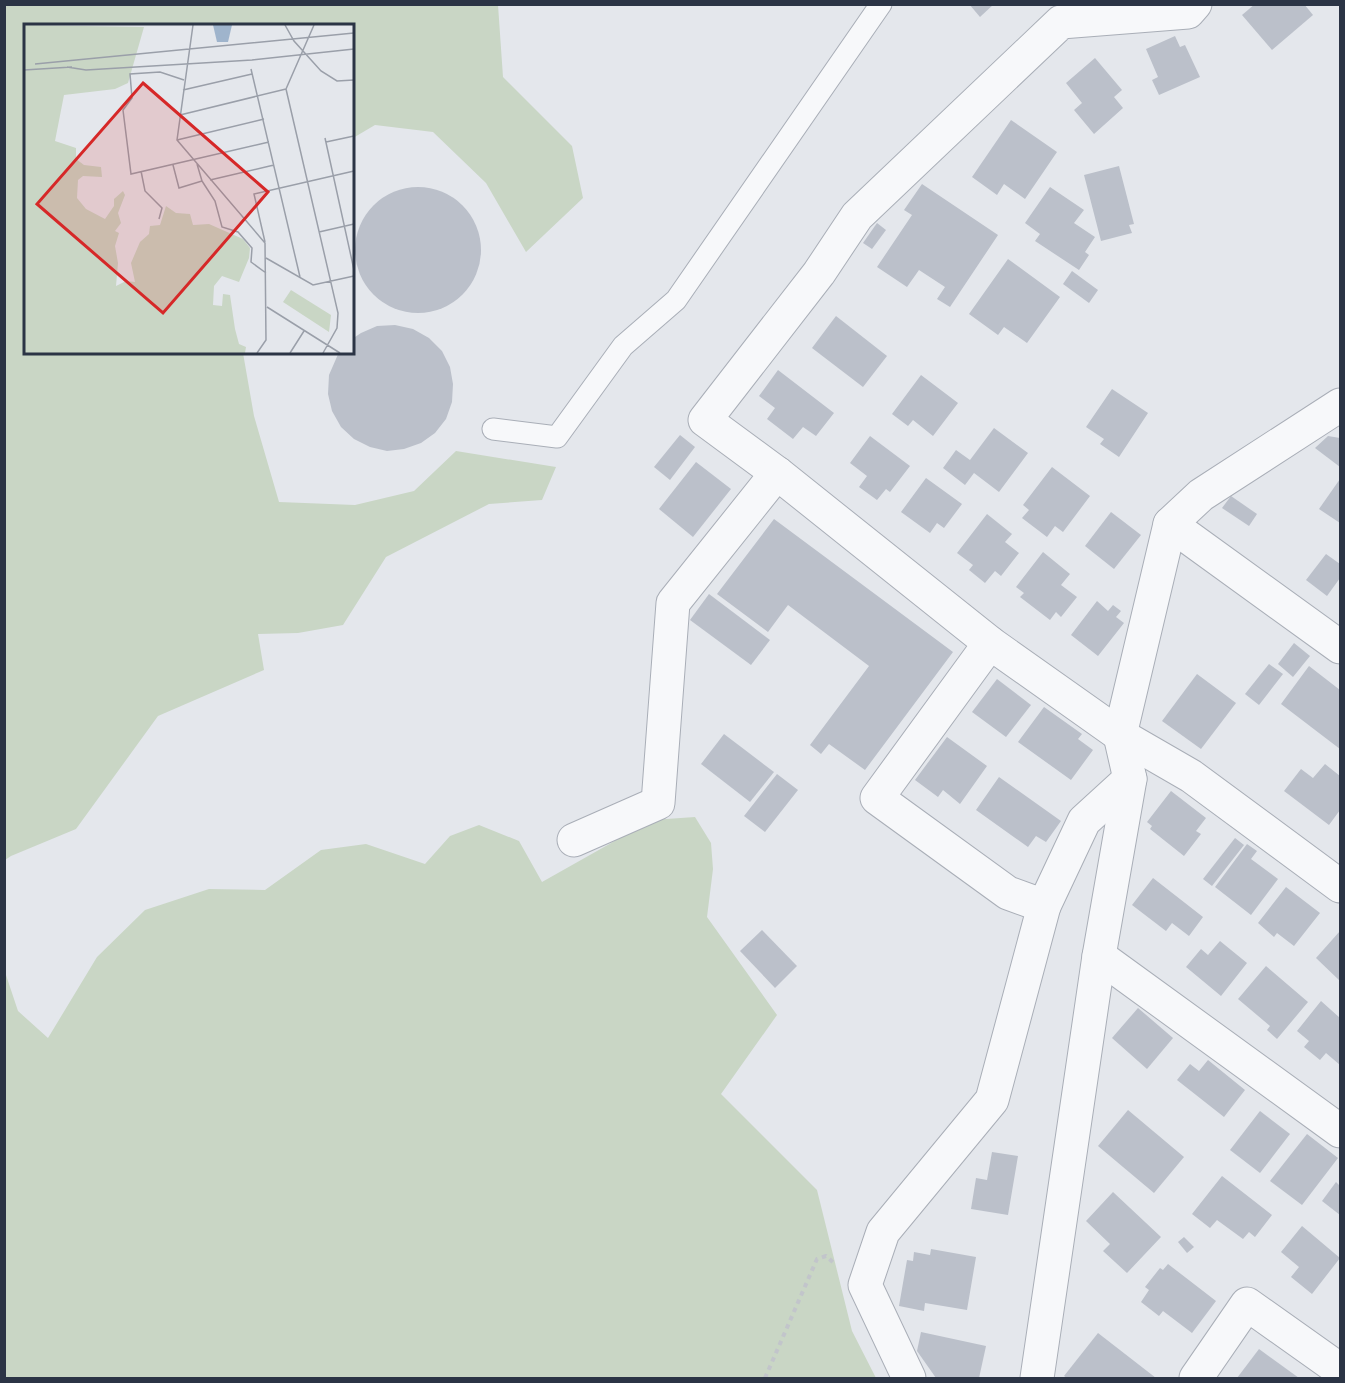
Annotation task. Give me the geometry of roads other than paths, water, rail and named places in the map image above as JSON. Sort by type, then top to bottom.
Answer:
[{"type":"street","points":[[1195,4],[1188,12],[1061,22],[857,216],[819,273],[705,420],[777,473],[990,643],[1120,735],[1191,776],[1341,886]]},
{"type":"street","points":[[1037,1378],[1099,956],[1130,778],[1120,735],[1170,524],[1201,495],[1341,405]]},
{"type":"street","points":[[574,840],[658,803],[673,603],[777,473]]},
{"type":"street","points":[[1170,524],[1341,647]]},
{"type":"street","points":[[990,643],[877,798],[1008,893],[1044,906]]},
{"type":"street","points":[[909,1378],[865,1285],[883,1233],[992,1100],[1044,906],[1084,821],[1130,778]]},
{"type":"street","points":[[1099,956],[1341,1131]]},
{"type":"street","points":[[1196,1378],[1246,1305],[1341,1370]]},
{"type":"lane","points":[[493,429],[557,437],[623,346],[676,300],[881,4]]}]
